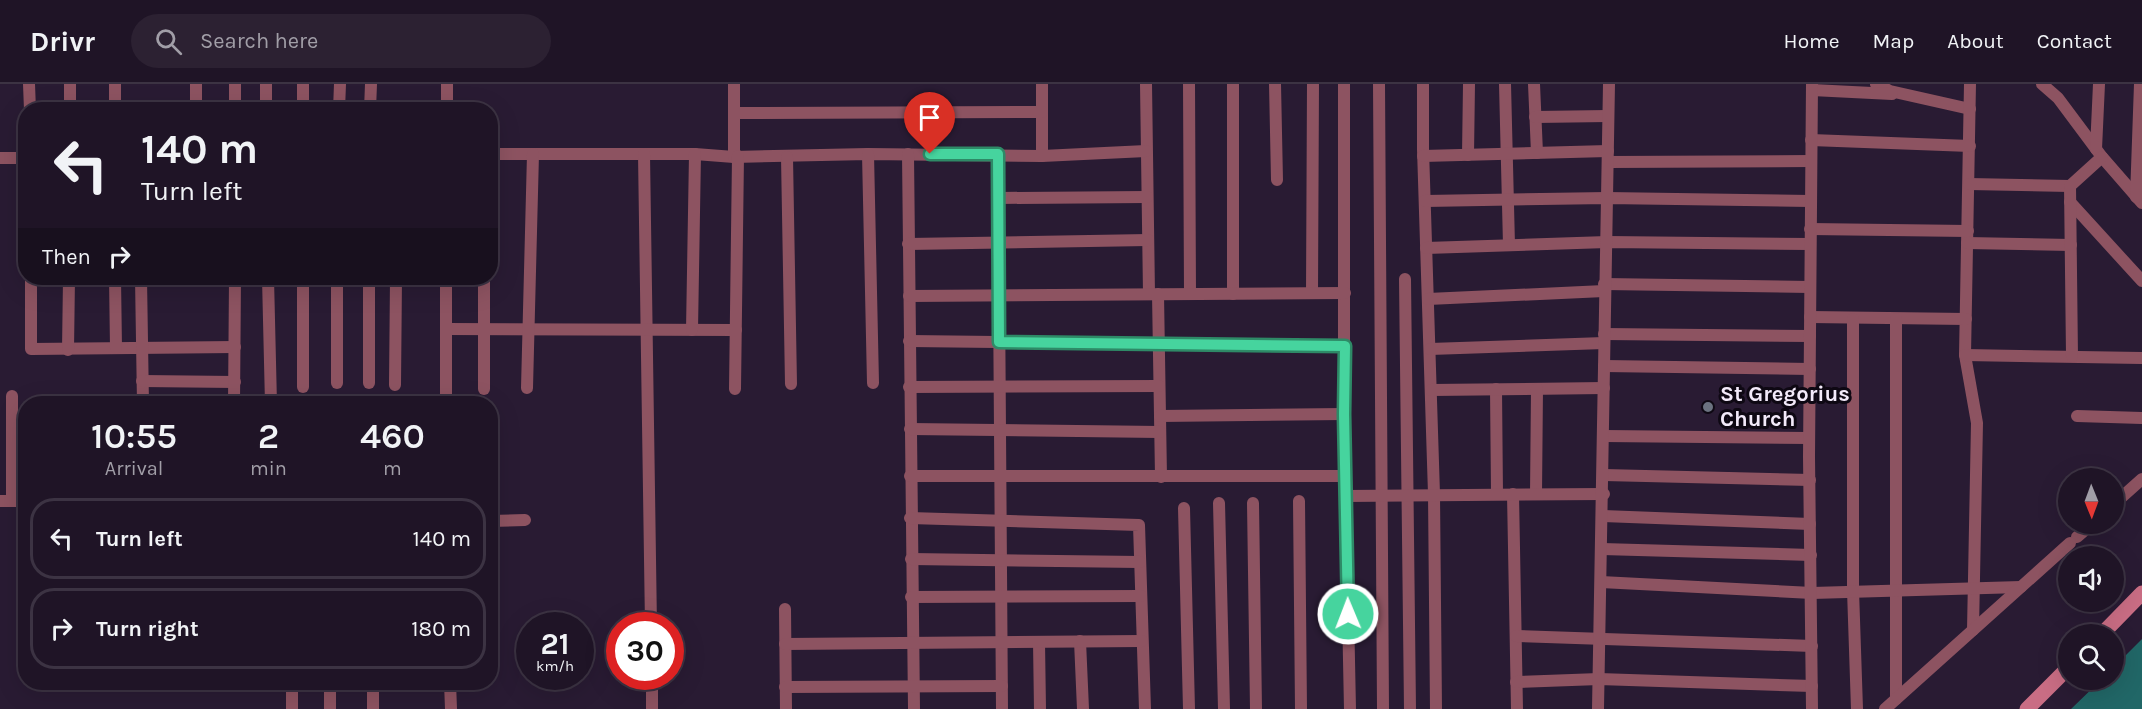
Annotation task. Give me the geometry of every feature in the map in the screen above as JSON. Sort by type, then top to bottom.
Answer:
[{"type":"street","points":[[29,84],[30,102]]},
{"type":"street","points":[[70,84],[70,102]]},
{"type":"street","points":[[115,102],[116,84]]},
{"type":"street","points":[[196,84],[196,102]]},
{"type":"street","points":[[235,84],[235,102]]},
{"type":"street","points":[[266,84],[266,102]]},
{"type":"street","points":[[303,84],[303,102]]},
{"type":"street","points":[[339,102],[340,84]]},
{"type":"street","points":[[370,102],[371,84]]},
{"type":"street","points":[[447,84],[447,102]]},
{"type":"street","points":[[734,84],[735,389]]},
{"type":"street","points":[[1042,84],[1042,156]]},
{"type":"street","points":[[1146,84],[1148,240],[1159,344],[1161,477]]},
{"type":"street","points":[[1189,84],[1190,294]]},
{"type":"street","points":[[1233,84],[1233,294]]},
{"type":"street","points":[[1275,84],[1277,180]]},
{"type":"street","points":[[1312,293],[1313,84]]},
{"type":"street","points":[[1344,84],[1344,414],[1350,709]]},
{"type":"street","points":[[1378,84],[1383,709]]},
{"type":"street","points":[[1423,84],[1423,156],[1434,494],[1436,709]]},
{"type":"street","points":[[1468,155],[1469,84]]},
{"type":"street","points":[[1505,84],[1509,245]]},
{"type":"street","points":[[1534,84],[1537,153]]},
{"type":"street","points":[[1598,709],[1604,494],[1604,287],[1607,242],[1608,84]]},
{"type":"street","points":[[1876,84],[1890,91],[1970,109]]},
{"type":"street","points":[[1970,84],[1965,354],[1977,423],[1973,630]]},
{"type":"street","points":[[2042,84],[2058,98],[2099,153],[2139,200]]},
{"type":"street","points":[[2072,356],[2070,186],[2099,153],[2099,84]]},
{"type":"street","points":[[2139,200],[2140,84]]},
{"type":"street","points":[[1812,709],[1809,438],[1812,87],[1906,95]]},
{"type":"street","points":[[735,113],[1042,112]]},
{"type":"street","points":[[1535,117],[1608,116]]},
{"type":"street","points":[[1811,140],[1970,146]]},
{"type":"street","points":[[498,154],[694,154],[736,157],[868,154],[1042,156],[1146,151]]},
{"type":"street","points":[[1423,156],[1537,153],[1811,161]]},
{"type":"street","points":[[527,388],[533,154]]},
{"type":"street","points":[[645,154],[645,329],[651,612]]},
{"type":"street","points":[[692,330],[694,154]]},
{"type":"street","points":[[868,154],[873,383]]},
{"type":"street","points":[[908,154],[910,518],[914,709]]},
{"type":"street","points":[[998,154],[1002,709]]},
{"type":"street","points":[[788,156],[791,384]]},
{"type":"street","points":[[0,158],[18,158]]},
{"type":"street","points":[[1969,184],[2070,186]]},
{"type":"street","points":[[999,198],[1147,197]]},
{"type":"street","points":[[1425,201],[1607,198],[1810,201]]},
{"type":"street","points":[[2070,202],[2142,281]]},
{"type":"street","points":[[1810,228],[2071,245]]},
{"type":"street","points":[[908,244],[1148,240]]},
{"type":"street","points":[[1426,248],[1607,242],[1810,244]]},
{"type":"street","points":[[1405,279],[1410,709]]},
{"type":"street","points":[[31,285],[31,349],[235,347]]},
{"type":"street","points":[[68,350],[69,285]]},
{"type":"street","points":[[116,285],[116,348]]},
{"type":"street","points":[[141,285],[142,396]]},
{"type":"street","points":[[234,396],[235,285]]},
{"type":"street","points":[[268,285],[271,396]]},
{"type":"street","points":[[303,285],[303,387]]},
{"type":"street","points":[[337,285],[338,383]]},
{"type":"street","points":[[369,285],[369,383]]},
{"type":"street","points":[[395,385],[396,285]]},
{"type":"street","points":[[446,285],[446,396]]},
{"type":"street","points":[[484,285],[484,389]]},
{"type":"street","points":[[1428,299],[1604,287],[1810,287]]},
{"type":"street","points":[[909,297],[1345,293]]},
{"type":"street","points":[[1810,318],[1966,319]]},
{"type":"street","points":[[1853,319],[1857,709]]},
{"type":"street","points":[[1896,319],[1898,589],[1896,699]]},
{"type":"street","points":[[446,329],[736,330]]},
{"type":"street","points":[[1430,349],[1604,339],[1810,336]]},
{"type":"street","points":[[909,341],[1345,346]]},
{"type":"street","points":[[1965,354],[2142,358]]},
{"type":"street","points":[[1604,366],[1810,369]]},
{"type":"street","points":[[142,381],[235,382]]},
{"type":"street","points":[[909,387],[1159,386]]},
{"type":"street","points":[[1431,390],[1604,388]]},
{"type":"street","points":[[1496,389],[1497,494]]},
{"type":"street","points":[[1536,494],[1537,389]]},
{"type":"street","points":[[6,501],[12,396]]},
{"type":"street","points":[[1160,416],[1344,414]]},
{"type":"street","points":[[2077,416],[2142,418]]},
{"type":"street","points":[[910,429],[1160,432]]},
{"type":"street","points":[[1604,436],[1809,438]]},
{"type":"street","points":[[1604,475],[1810,480]]},
{"type":"street","points":[[910,476],[1345,476]]},
{"type":"street","points":[[2124,495],[2142,479]]},
{"type":"street","points":[[1513,494],[1517,709]]},
{"type":"street","points":[[1346,495],[1604,494]]},
{"type":"street","points":[[1299,501],[1301,709]]},
{"type":"street","points":[[1219,503],[1224,709]]},
{"type":"street","points":[[1253,503],[1256,709]]},
{"type":"street","points":[[1184,508],[1189,709]]},
{"type":"street","points":[[1603,516],[1810,524]]},
{"type":"street","points":[[910,518],[1139,525],[1145,709]]},
{"type":"street","points":[[498,521],[525,520]]},
{"type":"street","points":[[1885,709],[2081,534]]},
{"type":"street","points":[[1602,549],[1811,555]]},
{"type":"street","points":[[911,559],[1140,562]]},
{"type":"street","points":[[1601,582],[1812,593],[2021,587]]},
{"type":"street","points":[[2112,624],[2142,593]]},
{"type":"street","points":[[911,597],[1141,596]]},
{"type":"street","points":[[784,609],[786,709]]},
{"type":"street","points":[[1516,636],[1812,646]]},
{"type":"street","points":[[1080,641],[1083,709]]},
{"type":"street","points":[[785,644],[1142,641]]},
{"type":"street","points":[[1039,642],[1040,709]]},
{"type":"street","points":[[2027,709],[2058,678]]},
{"type":"street","points":[[1516,682],[1599,679],[1812,686]]},
{"type":"street","points":[[785,687],[1002,686]]},
{"type":"street","points":[[292,690],[292,709]]},
{"type":"street","points":[[330,690],[330,709]]},
{"type":"street","points":[[373,690],[373,709]]},
{"type":"street","points":[[450,690],[451,709]]},
{"type":"street","points":[[652,690],[652,709]]},
{"type":"shaded area","points":[[2142,639],[2142,709],[2071,709],[2091,690],[2124,690],[2124,657]]},
{"type":"place","name":"St Gregorius Church","points":[[1708,407]]},
{"type":"route","points":[[930,154],[998,154],[999,342],[1345,346],[1348,614]]}]
